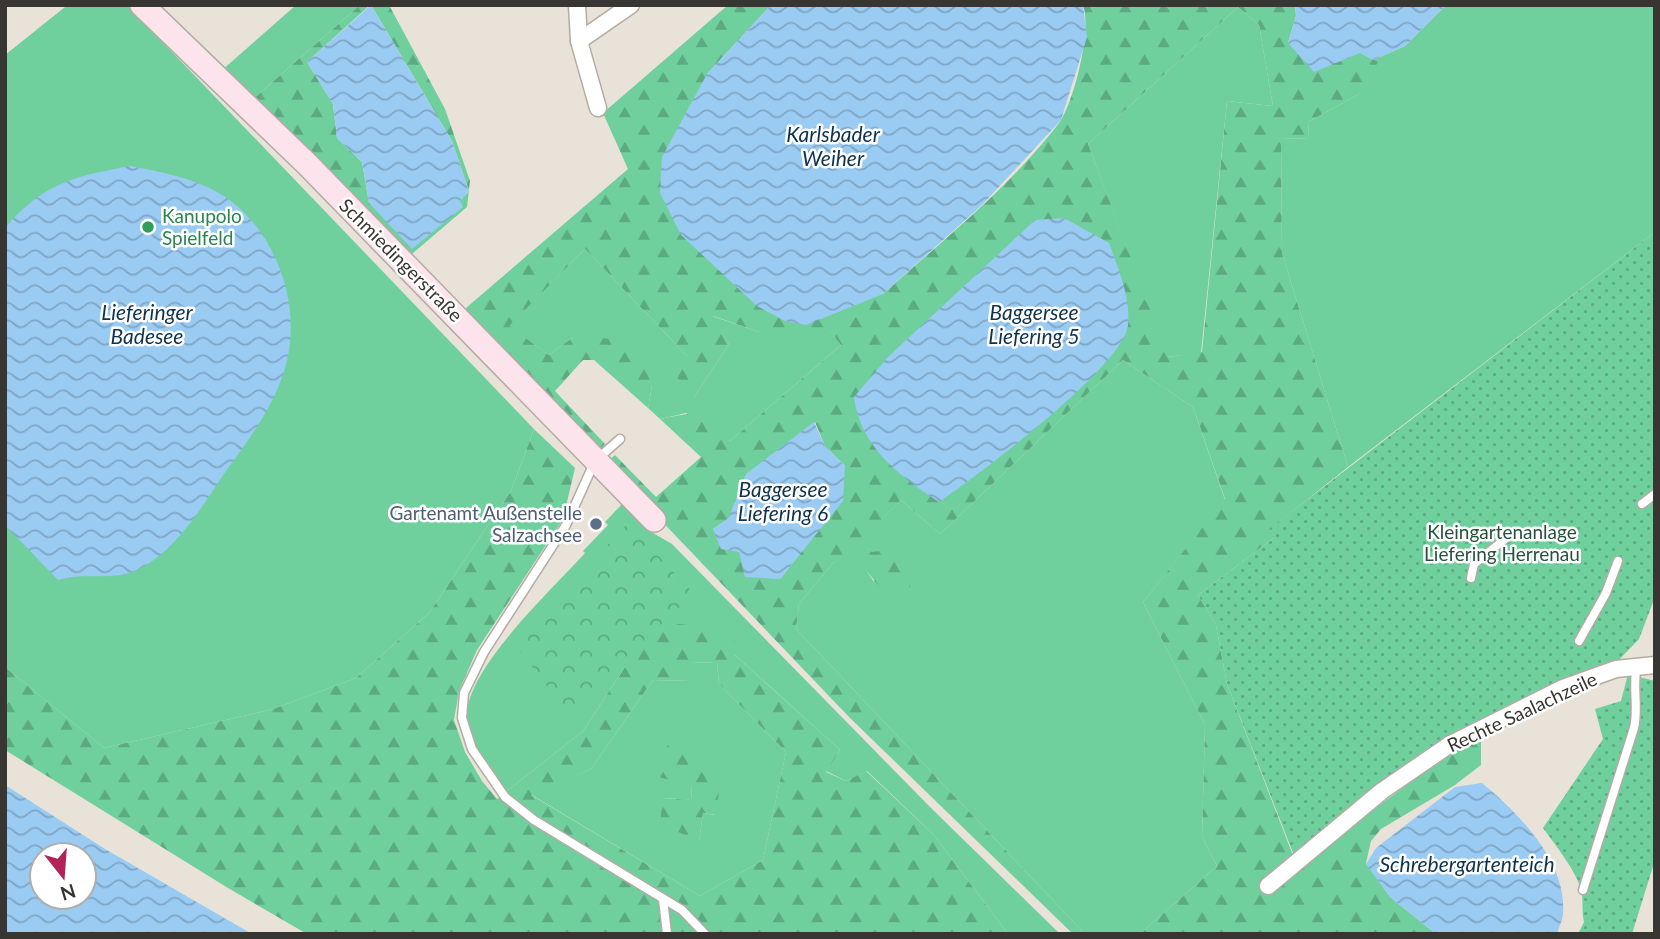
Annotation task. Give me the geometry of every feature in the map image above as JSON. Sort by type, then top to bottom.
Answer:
[{"type":"street","name":"Schmiedingerstraße","points":[[142,5],[307,164],[654,520]]},
{"type":"street","points":[[577,5],[579,41],[598,108]]},
{"type":"street","points":[[579,41],[631,5]]},
{"type":"street","name":"Rechte Saalachzeile","points":[[1268,887],[1382,791],[1449,745],[1563,688],[1616,669],[1655,665]]},
{"type":"lane","points":[[620,439],[595,461],[566,525],[484,652],[464,693],[462,718],[472,749],[505,797],[534,820],[682,910],[705,934]]},
{"type":"lane","points":[[1642,504],[1655,494]]},
{"type":"lane","points":[[1471,578],[1474,564],[1505,539]]},
{"type":"lane","points":[[1579,640],[1606,593],[1618,561]]},
{"type":"lane","points":[[1583,890],[1637,717],[1633,682],[1637,665]]},
{"type":"lane","points":[[663,899],[667,934]]},
{"type":"green space","points":[[127,5],[534,429],[511,491],[429,613],[356,678],[273,709],[104,748],[5,667],[5,55],[65,7]]},
{"type":"green space","points":[[296,5],[360,5],[251,101],[221,71]]},
{"type":"green space","points":[[360,5],[370,5],[307,62],[333,104],[337,138],[362,162],[369,203],[460,201],[469,191],[467,207],[406,259],[251,101]]},
{"type":"green space","points":[[371,5],[389,5],[445,109],[470,181],[469,191],[452,141]]},
{"type":"green space","points":[[728,5],[771,5],[707,74],[883,294],[998,191],[1059,123],[1065,113],[1080,66],[1085,31],[1083,5],[1295,5],[1296,16],[1288,43],[1361,53],[1378,62],[1359,94],[1308,122],[1309,139],[1281,138],[1282,253],[1348,467],[1270,529],[1275,537],[1198,595],[1216,625],[1227,684],[1297,866],[1458,747],[1481,736],[1481,765],[1455,785],[1381,829],[1371,841],[1366,863],[1390,897],[1436,934],[1140,934],[1217,866],[1202,837],[1205,725],[1143,602],[1225,499],[1193,407],[1123,360],[940,534],[901,500],[859,542],[872,552],[888,552],[901,559],[909,571],[910,587],[887,594],[848,556],[833,563],[799,604],[796,629],[1085,934],[1073,934],[850,718],[606,463],[615,455],[656,497],[701,457],[660,419],[693,414],[700,416],[713,424],[730,441],[841,345],[831,332],[759,332],[713,316],[729,344],[694,397],[675,375],[687,356],[585,249],[509,326],[549,355],[573,337],[619,339],[640,353],[652,386],[648,408],[594,360],[583,360],[555,391],[605,444],[596,454],[459,314],[628,169],[603,113]],"holes":[[[1238,7],[1259,25],[1273,106],[1227,101],[1202,352],[1168,357],[1088,144]],[[815,422],[825,446],[845,466],[806,546],[780,579],[739,552],[713,529],[728,519]]]},
{"type":"green space","points":[[1446,5],[1655,5],[1655,232],[1348,467],[1282,253],[1281,138],[1309,139],[1308,122],[1359,94],[1373,60],[1405,46]]},
{"type":"green space","points":[[1238,7],[1259,25],[1273,106],[1227,101],[1201,353],[1167,357],[1088,144]]},
{"type":"green space","name":"Kleingartenanlage Liefering Herrenau","points":[[1655,232],[1655,597],[1639,639],[1616,663],[1612,661],[1453,737],[1295,858],[1227,684],[1216,625],[1198,595],[1275,537],[1269,529]]},
{"type":"green space","points":[[585,249],[687,356],[694,397],[729,344],[712,316],[759,332],[831,332],[842,344],[730,441],[686,413],[660,419],[648,408],[652,386],[573,337],[549,355],[508,326]]},
{"type":"green space","points":[[1123,360],[1193,407],[1225,500],[1143,602],[1205,725],[1202,837],[1217,866],[1140,934],[1085,934],[796,629],[799,604],[833,563],[848,555],[862,564],[874,582],[872,552],[858,542],[901,500],[940,534]]},
{"type":"green space","points":[[534,429],[575,468],[563,519],[477,650],[459,691],[454,720],[465,752],[482,781],[497,799],[583,731],[625,667],[672,623],[735,631],[735,655],[840,750],[826,772],[846,781],[866,771],[934,835],[1008,934],[307,934],[5,750],[5,667],[104,748],[273,709],[356,678],[429,613],[511,491]],"holes":[[[717,662],[719,684],[786,752],[763,860],[700,896],[531,795],[591,769],[653,680],[691,681],[691,663]]]},
{"type":"green space","points":[[623,503],[653,533],[672,544],[930,807],[1060,934],[1008,934],[934,835],[867,771],[846,781],[826,771],[840,750],[734,654],[734,631],[625,667],[583,731],[507,791],[487,766],[472,738],[467,717],[470,698],[480,676],[513,630],[585,553],[583,551],[608,525],[605,522]]},
{"type":"green space","points":[[628,523],[694,594],[567,712],[515,645]]},
{"type":"green space","points":[[717,662],[719,684],[786,752],[763,860],[700,896],[530,794],[591,769],[653,680],[690,681],[690,663]],"holes":[[[692,785],[715,815],[703,813],[699,841],[664,798],[691,800]]]},
{"type":"green space","points":[[1628,674],[1655,681],[1655,860],[1632,934],[1578,934],[1584,922],[1580,888],[1566,860],[1543,828],[1603,739],[1595,709],[1621,701]]},
{"type":"green space","points":[[669,741],[722,768],[716,815],[703,813],[699,842],[660,823],[663,798],[691,800],[692,785],[658,777]]},
{"type":"water","points":[[371,5],[452,141],[469,191],[460,201],[463,207],[412,249],[369,203],[362,162],[337,138],[333,104],[307,62]]},
{"type":"water","name":"Karlsbader Weiher","points":[[771,5],[1083,5],[1087,37],[1061,120],[982,205],[883,294],[806,325],[785,321],[757,306],[681,235],[660,193],[662,157],[707,74]]},
{"type":"water","points":[[1295,5],[1446,5],[1405,46],[1373,60],[1360,53],[1314,72],[1288,43],[1296,16]]},
{"type":"water","name":"Lieferinger Badesee","points":[[131,166],[207,187],[237,206],[255,225],[280,269],[291,319],[290,344],[285,368],[274,397],[251,437],[197,513],[166,550],[131,572],[58,580],[5,525],[5,228],[33,201],[61,184]]},
{"type":"water","name":"Baggersee Liefering 5","points":[[1064,218],[1109,243],[1128,304],[1128,325],[1120,343],[1076,392],[1014,446],[939,502],[896,470],[873,445],[858,415],[854,397],[888,357],[1035,220]]},
{"type":"water","name":"Baggersee Liefering 6","points":[[814,422],[825,446],[845,466],[843,501],[780,579],[745,577],[739,552],[721,549],[713,529],[728,519],[746,474]]},
{"type":"water","name":"Schrebergartenteich","points":[[1482,783],[1524,823],[1537,839],[1557,875],[1562,894],[1563,915],[1557,934],[1436,934],[1390,897],[1366,864],[1376,848],[1455,787]]},
{"type":"water","points":[[5,785],[92,841],[28,841],[28,911],[98,911],[98,845],[252,934],[5,934]]},
{"type":"place","name":"Kanupolo Spielfeld","points":[[148,227]]},
{"type":"place","name":"Gartenamt Außenstelle Salzachsee","points":[[596,524]]}]
